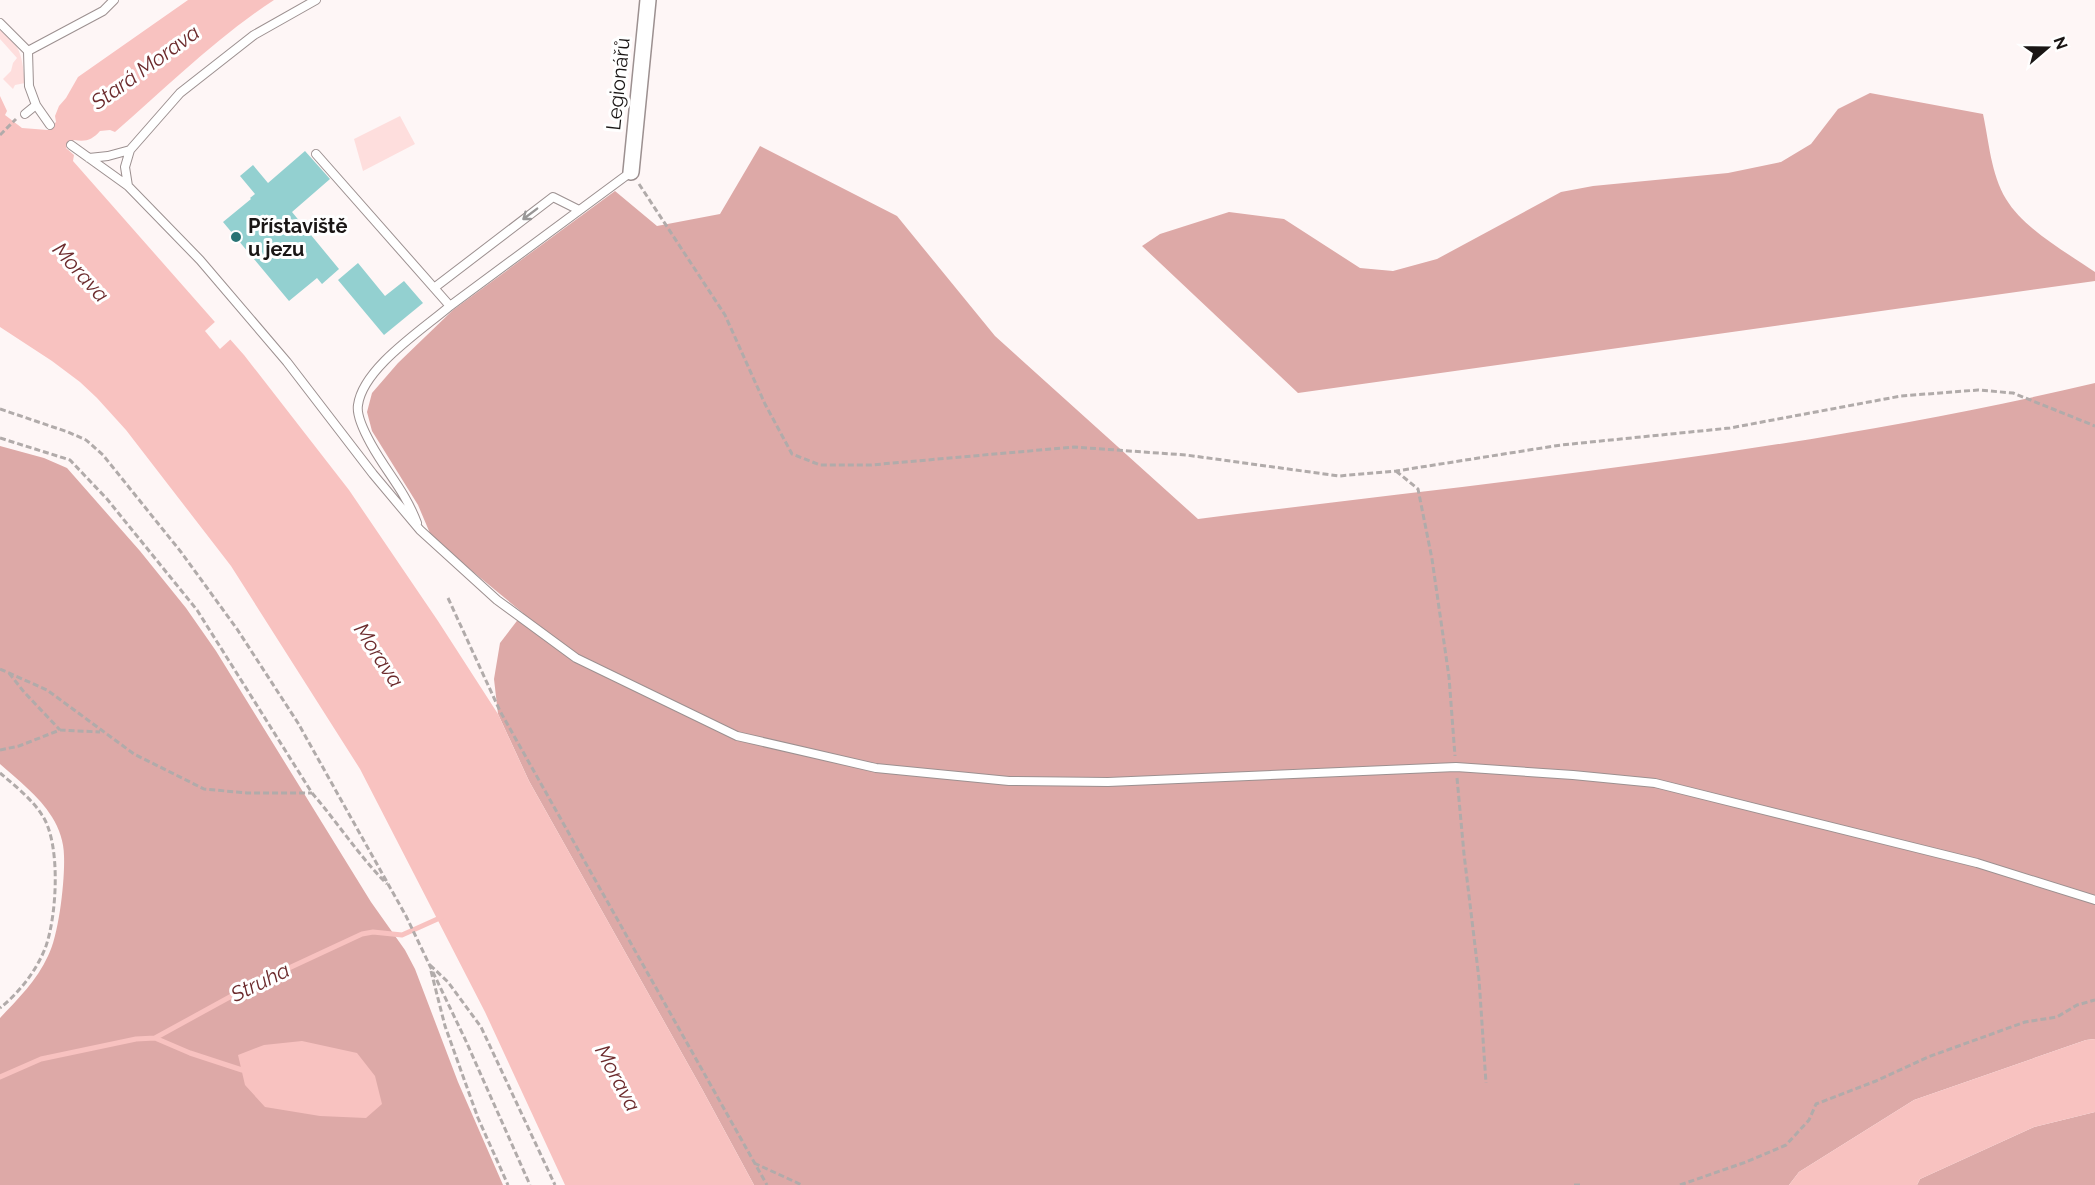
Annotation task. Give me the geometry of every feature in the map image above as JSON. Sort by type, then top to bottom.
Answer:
[{"type":"street","name":"Legionářů","points":[[631,172],[648,0]]},
{"type":"lane","points":[[28,51],[103,10],[114,0]]},
{"type":"lane","points":[[128,186],[125,167],[130,150],[180,93],[255,35],[316,0]]},
{"type":"lane","points":[[0,23],[28,51],[29,86],[36,105],[50,125]]},
{"type":"lane","points":[[25,114],[36,105]]},
{"type":"lane","points":[[71,145],[128,186],[200,260],[287,362],[373,474],[420,530],[497,600],[576,658],[737,736],[876,768],[1009,781],[1108,782],[1456,767],[1655,783],[1977,863],[2095,900]]},
{"type":"lane","points":[[89,158],[130,150]]},
{"type":"lane","points":[[316,154],[450,306]]},
{"type":"lane","points":[[420,530],[404,493],[371,444],[357,408],[363,388],[380,365],[450,306],[631,172]]},
{"type":"lane","points":[[434,288],[553,197],[579,210]]},
{"type":"path","points":[[0,135],[18,117],[16,115]]},
{"type":"path","points":[[631,172],[725,315],[765,404],[792,454],[820,465],[871,465],[1074,447],[1186,455],[1339,476],[1396,471],[1561,445],[1730,428],[1901,396],[1978,390],[2013,393],[2095,426]]},
{"type":"path","points":[[0,409],[86,440],[103,455],[181,552],[237,629],[298,723],[390,886],[509,1134],[530,1185]]},
{"type":"path","points":[[0,438],[70,460],[107,499],[197,610],[312,793],[359,854],[390,886]]},
{"type":"path","points":[[1396,471],[1418,489],[1432,559],[1449,677],[1464,854],[1479,979],[1486,1083]]},
{"type":"path","points":[[448,598],[500,711],[767,1185]]},
{"type":"path","points":[[0,669],[47,690],[101,732],[134,754],[204,789],[247,793],[312,793]]},
{"type":"path","points":[[9,673],[60,730]]},
{"type":"path","points":[[0,750],[19,746],[60,730],[101,732]]},
{"type":"path","points":[[0,773],[42,815],[51,833],[55,858],[51,929],[45,947],[34,971],[0,1008]]},
{"type":"path","points":[[429,964],[445,1026],[478,1118],[508,1185]]},
{"type":"path","points":[[429,964],[447,982],[481,1027],[555,1185]]},
{"type":"path","points":[[1680,1185],[1786,1145],[1809,1120],[1816,1104],[1876,1081],[1928,1057],[2025,1022],[2057,1017],[2077,1005],[2095,1000]]},
{"type":"path","points":[[753,1162],[802,1185]]},
{"type":"path","points":[[1574,1185],[1582,1185]]},
{"type":"shaded area","points":[[0,30],[13,41],[22,59],[25,83],[15,85],[13,89],[3,79],[11,71],[17,58],[0,39]]},
{"type":"shaded area","points":[[1870,93],[1983,114],[1994,169],[2006,199],[2034,230],[2095,272],[2095,281],[1298,393],[1142,246],[1160,234],[1229,212],[1284,219],[1360,268],[1393,271],[1437,259],[1561,192],[1593,186],[1728,173],[1781,162],[1811,144],[1838,109]]},
{"type":"shaded area","points":[[400,116],[415,144],[363,171],[354,139]]},
{"type":"shaded area","points":[[760,146],[897,216],[995,336],[1198,519],[1536,478],[1761,447],[1984,407],[2095,383],[2095,1039],[2086,1040],[1914,1100],[1799,1172],[1789,1185],[754,1185],[529,781],[498,714],[494,679],[500,643],[523,613],[432,538],[418,505],[372,431],[367,412],[372,393],[398,363],[453,310],[615,191],[657,226],[720,214]]},
{"type":"shaded area","points":[[0,446],[44,458],[67,468],[140,551],[186,608],[216,651],[371,902],[405,950],[415,969],[458,1082],[503,1185],[0,1185],[0,1018],[33,981],[52,947],[62,893],[64,851],[59,830],[47,809],[35,795],[0,764]]},
{"type":"shaded area","points":[[2095,1112],[2095,1185],[1917,1185],[1920,1179],[2034,1127]]},
{"type":"water","points":[[188,0],[274,0],[212,47],[115,132],[100,131],[88,140],[74,140],[66,148],[74,155],[73,161],[244,355],[349,490],[438,621],[498,714],[529,781],[754,1185],[565,1185],[485,1012],[360,769],[231,566],[126,430],[97,398],[52,361],[0,327],[0,96],[7,111],[5,115],[22,128],[48,130],[56,122],[55,116],[59,106],[78,77]]},
{"type":"water","points":[[2095,1039],[2095,1112],[2034,1127],[1920,1179],[1917,1185],[1789,1185],[1799,1172],[1914,1100],[2086,1040]]},
{"type":"water","points":[[302,1041],[357,1053],[375,1076],[382,1104],[366,1118],[320,1116],[265,1107],[245,1085],[238,1055],[264,1045]]},
{"type":"pier","points":[[217,320],[232,338],[220,349],[205,331]]},
{"type":"building","points":[[305,151],[330,179],[292,212],[339,269],[322,284],[317,278],[289,301],[223,222],[255,194],[240,176],[253,165],[268,183]]},
{"type":"building","points":[[358,263],[385,296],[404,281],[423,303],[384,335],[338,280]]},
{"type":"waterway","name":"Struha","points":[[0,1077],[41,1059],[136,1039],[155,1038],[248,987],[362,934],[373,932],[402,935],[442,917]]},
{"type":"waterway","points":[[155,1038],[190,1053],[242,1070]]},
{"type":"place","name":"Přístaviště u jezu","points":[[236,237]]},
{"type":"water label","name":"Stará Morava","points":[[145,67]]},
{"type":"water label","name":"Morava","points":[[81,272]]},
{"type":"water label","name":"Morava","points":[[379,655]]},
{"type":"water label","name":"Morava","points":[[618,1078]]}]
